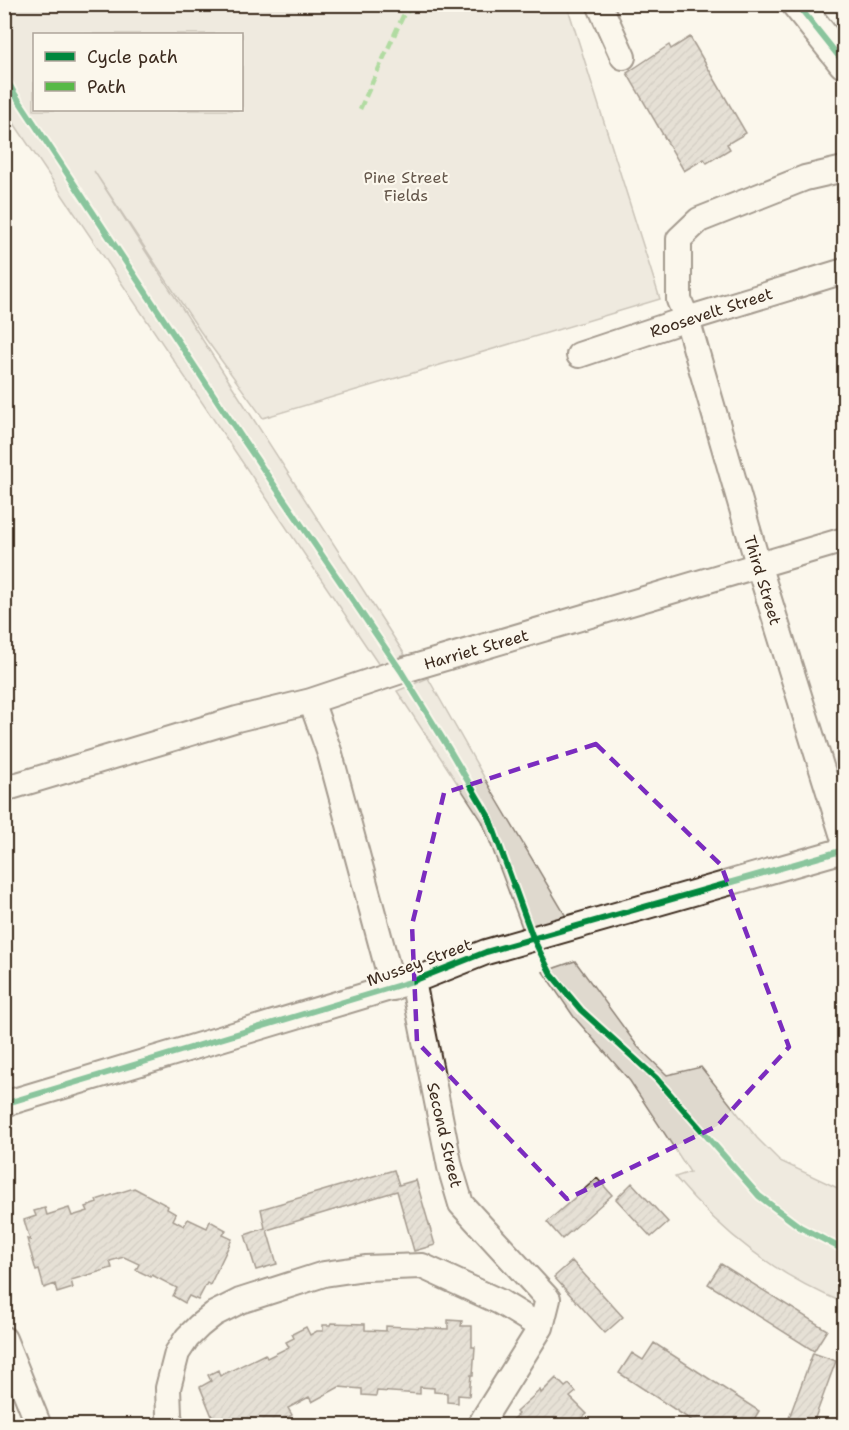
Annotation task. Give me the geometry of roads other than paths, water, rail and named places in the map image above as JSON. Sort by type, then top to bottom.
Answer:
[{"type":"main road","points":[[797,4],[844,63]]},
{"type":"street","points":[[602,12],[623,57]]},
{"type":"street","name":"Third Street","points":[[844,169],[805,178],[699,220],[679,239],[679,300],[687,319],[758,564],[844,840]]},
{"type":"street","name":"Roosevelt Street","points":[[579,355],[844,271]]},
{"type":"street","name":"Harriet Street","points":[[4,789],[237,719],[311,701],[401,670],[653,598],[758,564],[844,540]]},
{"type":"street","name":"Second Street","points":[[311,701],[403,985],[461,1204],[548,1299],[541,1327]]},
{"type":"street","name":"Mussey Street","points":[[4,1104],[403,985],[486,952],[844,850]]},
{"type":"street","points":[[171,1425],[168,1388],[177,1353],[187,1338],[214,1314],[240,1301],[324,1274],[365,1268],[422,1266],[500,1302],[541,1327],[479,1425]]},
{"type":"street","points":[[4,1338],[39,1425]]},
{"type":"park label","name":"Pine Street Fields","points":[[406,186]]}]
